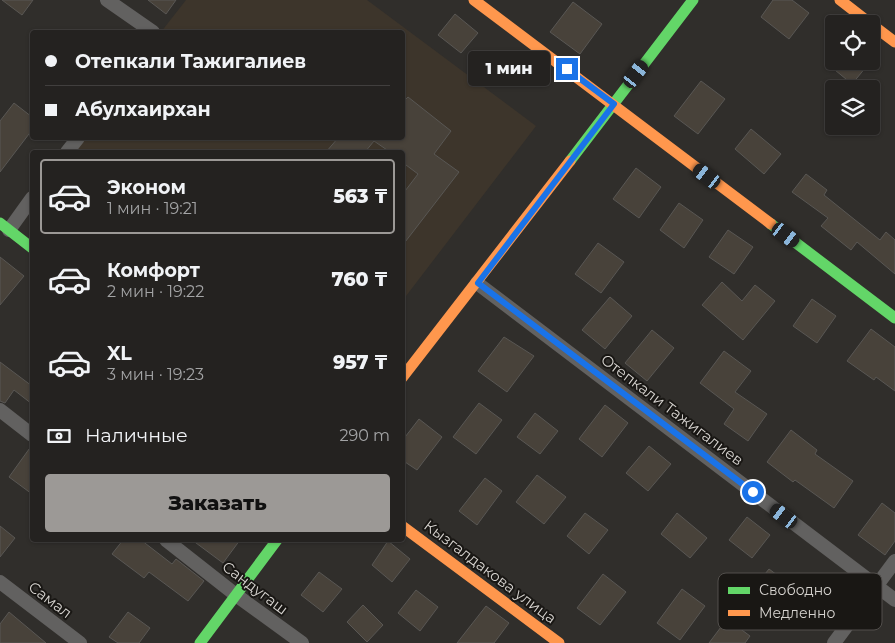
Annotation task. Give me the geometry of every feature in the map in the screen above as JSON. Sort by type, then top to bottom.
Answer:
[{"type":"street","points":[[107,0],[150,30]]},
{"type":"street","points":[[474,0],[895,318]]},
{"type":"street","points":[[405,374],[478,283],[693,0]]},
{"type":"street","points":[[840,0],[859,15]]},
{"type":"street","points":[[880,31],[895,42]]},
{"type":"street","points":[[69,150],[76,140]]},
{"type":"street","points":[[30,200],[4,226],[30,246]]},
{"type":"street","name":"Отепкали Тажигалиев","points":[[478,283],[859,573]]},
{"type":"street","points":[[0,410],[30,433]]},
{"type":"street","name":"Кызгалдакова улица","points":[[405,528],[559,643]]},
{"type":"street","name":"Сандугаш","points":[[169,542],[236,595],[302,643]]},
{"type":"street","points":[[200,643],[276,542]]},
{"type":"street","points":[[882,578],[895,561]]},
{"type":"street","name":"Самал","points":[[0,582],[80,643]]},
{"type":"street","name":"Отепкали Тажигалиев","points":[[882,590],[895,600]]},
{"type":"street","points":[[834,643],[844,630]]},
{"type":"shaded area","points":[[186,0],[367,0],[536,126],[405,297],[405,150],[72,150],[80,140],[405,140],[405,30],[163,30]]},
{"type":"building","points":[[2,0],[33,0],[22,15]]},
{"type":"building","points":[[148,0],[176,0],[166,14]]},
{"type":"building","points":[[773,0],[792,0],[809,13],[789,39],[761,17]]},
{"type":"building","points":[[573,2],[602,24],[580,54],[550,32]]},
{"type":"building","points":[[455,14],[478,33],[461,53],[438,35]]},
{"type":"building","points":[[835,70],[864,70],[855,80],[847,80]]},
{"type":"building","points":[[701,81],[725,99],[698,134],[674,116]]},
{"type":"building","points":[[408,97],[451,131],[434,154],[459,172],[405,242],[405,191],[418,174],[405,164],[405,150],[387,150],[374,141],[367,150],[328,150],[336,140],[405,140],[405,100]]},
{"type":"building","points":[[14,103],[30,115],[30,133],[0,172],[0,121]]},
{"type":"building","points":[[751,129],[781,154],[764,174],[735,149]]},
{"type":"building","points":[[636,168],[661,187],[639,218],[613,199]]},
{"type":"building","points":[[806,174],[827,190],[824,195],[880,240],[886,232],[895,240],[895,274],[857,242],[851,250],[821,226],[828,218],[792,192]]},
{"type":"building","points":[[679,203],[703,220],[684,248],[660,230]]},
{"type":"building","points":[[728,230],[753,247],[734,274],[709,257]]},
{"type":"building","points":[[598,243],[624,262],[601,293],[575,274]]},
{"type":"building","points":[[0,257],[24,276],[0,305]]},
{"type":"building","points":[[722,282],[742,301],[755,285],[775,301],[743,340],[702,305]]},
{"type":"building","points":[[610,297],[632,316],[605,349],[582,330]]},
{"type":"building","points":[[812,299],[836,316],[817,343],[793,326]]},
{"type":"building","points":[[871,329],[895,347],[895,391],[876,377],[874,380],[847,361]]},
{"type":"building","points":[[652,330],[674,348],[647,381],[625,363]]},
{"type":"building","points":[[504,337],[534,356],[507,392],[478,371]]},
{"type":"building","points":[[724,351],[751,371],[735,392],[767,414],[748,441],[724,424],[734,409],[700,383]]},
{"type":"building","points":[[0,362],[30,384],[30,402],[14,390],[5,403],[0,401]]},
{"type":"building","points":[[479,403],[502,420],[476,454],[453,437]]},
{"type":"building","points":[[605,405],[628,423],[602,457],[579,439]]},
{"type":"building","points":[[535,413],[558,431],[540,454],[517,437]]},
{"type":"building","points":[[419,419],[442,437],[417,470],[405,462],[405,437]]},
{"type":"building","points":[[791,430],[817,450],[815,454],[853,481],[834,508],[795,480],[793,482],[767,462]]},
{"type":"building","points":[[649,446],[671,464],[648,491],[626,473]]},
{"type":"building","points":[[30,448],[30,493],[9,477]]},
{"type":"building","points":[[537,475],[566,497],[544,524],[516,502]]},
{"type":"building","points":[[485,478],[502,491],[477,525],[459,511]]},
{"type":"building","points":[[882,503],[895,513],[895,541],[885,555],[858,535]]},
{"type":"building","points":[[585,513],[608,530],[589,554],[567,536]]},
{"type":"building","points":[[677,513],[707,538],[690,558],[661,534]]},
{"type":"building","points":[[747,517],[770,535],[752,558],[729,540]]},
{"type":"building","points":[[0,526],[15,538],[0,557]]},
{"type":"building","points":[[121,542],[144,542],[172,564],[176,559],[204,581],[188,601],[149,572],[144,578],[112,554]]},
{"type":"building","points":[[195,542],[239,542],[223,563]]},
{"type":"building","points":[[387,542],[410,559],[392,582],[372,565]]},
{"type":"building","points":[[769,569],[774,573],[766,573]]},
{"type":"building","points":[[319,572],[342,589],[323,612],[301,595]]},
{"type":"building","points":[[603,574],[626,592],[600,625],[577,608]]},
{"type":"building","points":[[682,589],[705,606],[680,640],[657,623]]},
{"type":"building","points":[[416,590],[438,607],[420,631],[398,613]]},
{"type":"building","points":[[363,605],[383,625],[367,642],[347,622]]},
{"type":"building","points":[[486,606],[509,623],[494,643],[457,643]]},
{"type":"building","points":[[9,612],[46,643],[0,643],[0,624]]},
{"type":"building","points":[[128,612],[150,628],[139,643],[118,643],[109,637]]},
{"type":"building","points":[[719,630],[742,630],[750,636],[745,643],[709,643]]},
{"type":"traffic: fast","points":[[570,161],[693,0]]},
{"type":"traffic: fast","points":[[0,223],[30,246]]},
{"type":"traffic: fast","points":[[771,224],[895,318]]},
{"type":"traffic: fast","points":[[200,643],[276,542]]},
{"type":"traffic: slow","points":[[474,0],[771,224]]},
{"type":"traffic: slow","points":[[840,0],[859,15]]},
{"type":"traffic: slow","points":[[880,31],[895,42]]},
{"type":"traffic: slow","points":[[405,374],[570,161]]},
{"type":"traffic: slow","points":[[405,528],[559,643]]},
{"type":"route","points":[[567,69],[614,104],[478,283],[753,492]]}]
